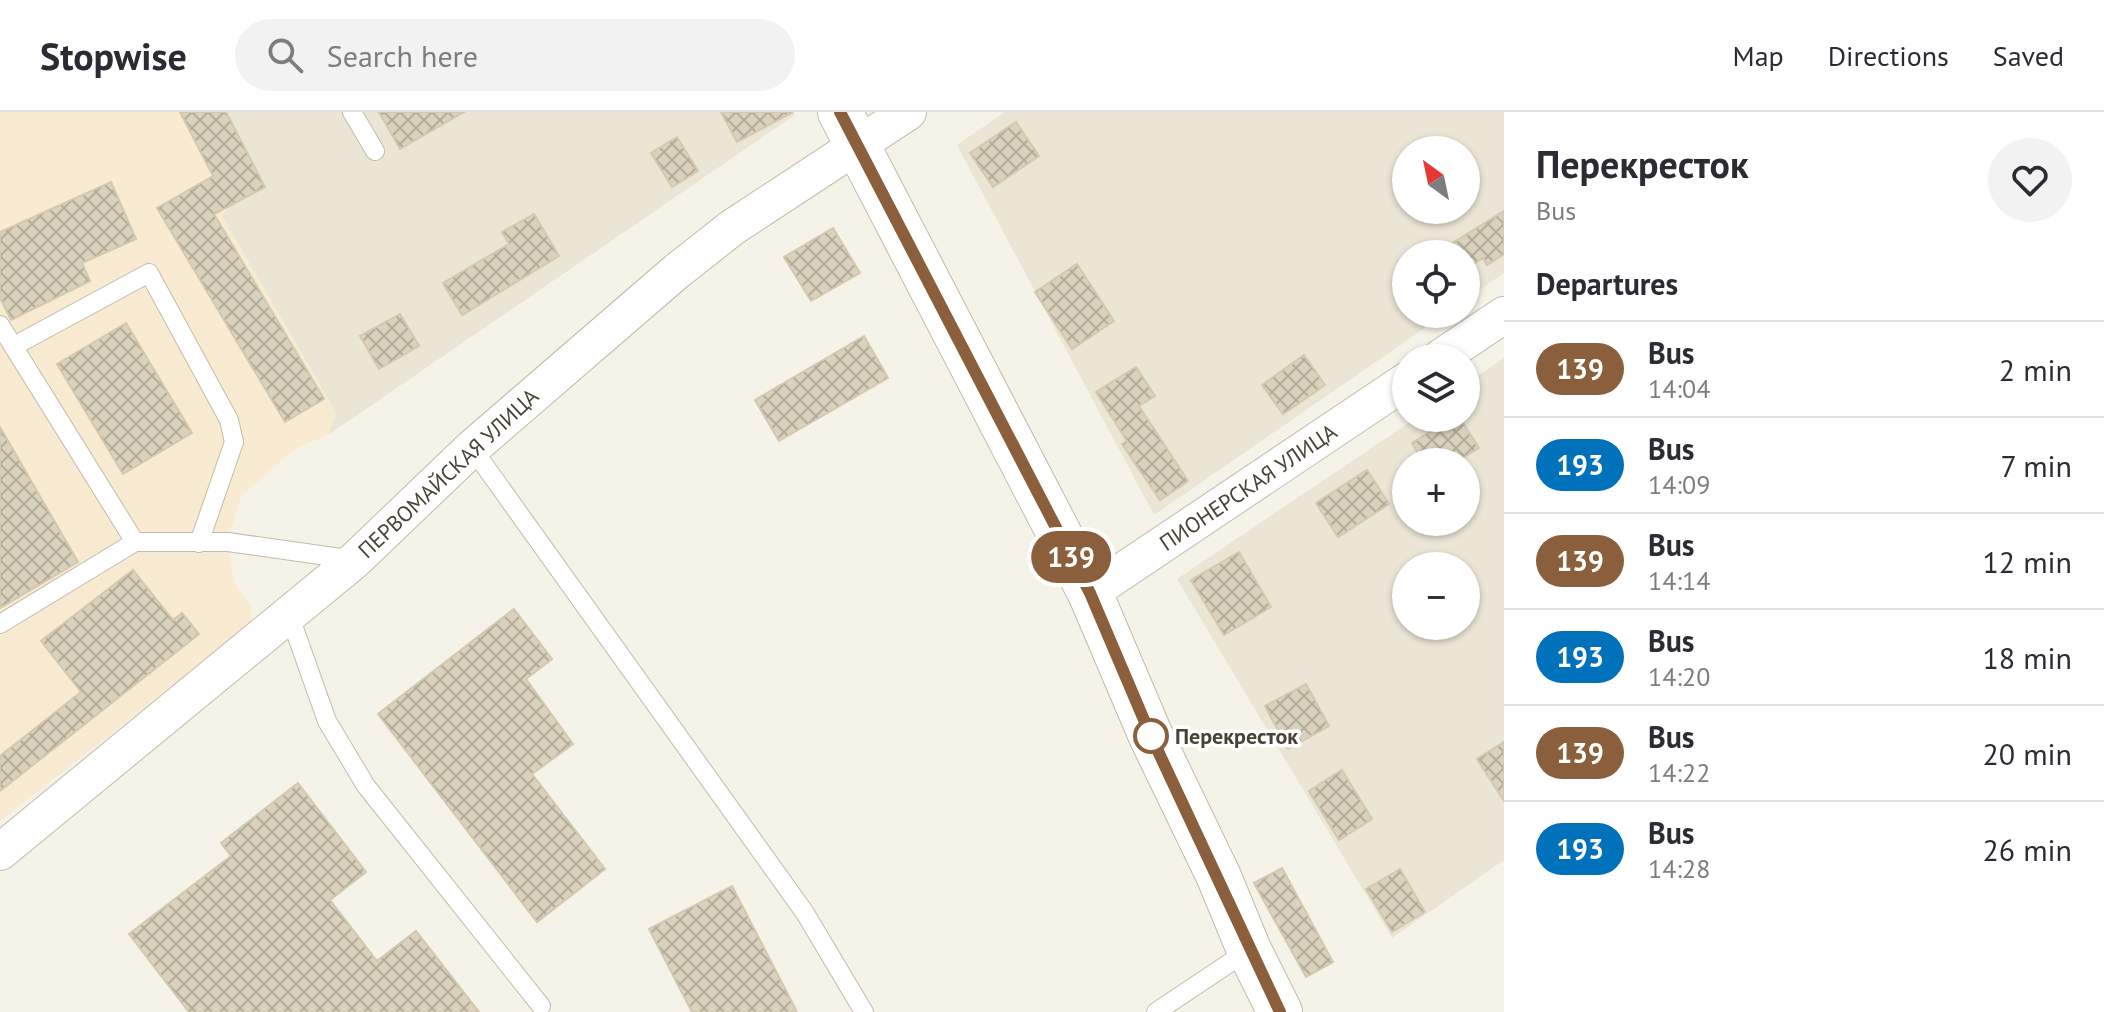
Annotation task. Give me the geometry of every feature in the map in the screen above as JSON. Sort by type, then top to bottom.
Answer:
[{"type":"street","name":"ПЕРВОМАЙСКАЯ УЛИЦА","points":[[0,852],[355,560],[472,448],[848,129],[908,112]]},
{"type":"street","points":[[848,129],[1090,593],[1150,734],[1280,1012]]},
{"type":"street","points":[[1461,344],[1504,315]]},
{"type":"street","name":"ПИОНЕРСКАЯ УЛИЦА","points":[[1090,593],[1392,390]]},
{"type":"lane","points":[[352,112],[375,151]]},
{"type":"lane","points":[[14,346],[149,273],[229,420],[234,442],[199,543]]},
{"type":"lane","points":[[0,325],[135,542]]},
{"type":"lane","points":[[472,448],[805,913],[864,1012]]},
{"type":"lane","points":[[0,624],[135,542],[228,542],[355,560]]},
{"type":"lane","points":[[289,614],[327,721],[366,786],[541,1006]]},
{"type":"lane","points":[[1156,1012],[1249,950]]},
{"type":"shaded area","points":[[0,112],[179,112],[229,207],[222,216],[336,413],[328,435],[296,448],[241,496],[228,542],[234,583],[252,607],[250,625],[0,821]]},
{"type":"shaded area","points":[[179,112],[793,112],[795,115],[328,435],[336,413],[222,216],[228,206]]},
{"type":"shaded area","points":[[1005,112],[1504,112],[1504,273],[1480,289],[1480,240],[1392,240],[1392,328],[1425,328],[1402,344],[1392,344],[1392,351],[1154,515],[957,145]]},
{"type":"shaded area","points":[[1504,358],[1504,860],[1392,938],[1177,579],[1395,432],[1480,432],[1480,374]]},
{"type":"building","points":[[180,112],[226,112],[265,187],[214,214],[324,399],[285,422],[157,208],[213,176]]},
{"type":"building","points":[[379,112],[464,112],[400,149]]},
{"type":"building","points":[[721,112],[793,112],[737,142]]},
{"type":"building","points":[[1016,122],[1039,156],[993,187],[970,153]]},
{"type":"building","points":[[677,137],[698,171],[672,187],[651,153]]},
{"type":"building","points":[[111,182],[136,239],[82,263],[90,281],[11,320],[0,298],[0,232]]},
{"type":"building","points":[[1504,211],[1504,254],[1487,265],[1483,258],[1480,260],[1480,240],[1457,240]]},
{"type":"building","points":[[534,214],[559,256],[462,315],[443,283],[509,244],[502,232]]},
{"type":"building","points":[[833,228],[860,273],[811,301],[784,257]]},
{"type":"building","points":[[1077,264],[1114,321],[1072,349],[1035,292]]},
{"type":"building","points":[[400,314],[419,346],[379,369],[360,336]]},
{"type":"building","points":[[126,323],[192,433],[123,474],[57,364]]},
{"type":"building","points":[[864,336],[888,378],[779,441],[755,400]]},
{"type":"building","points":[[1304,355],[1325,385],[1283,414],[1262,385]]},
{"type":"building","points":[[1136,367],[1155,396],[1139,406],[1188,481],[1160,500],[1122,444],[1127,441],[1096,392]]},
{"type":"building","points":[[0,427],[78,562],[0,608]]},
{"type":"building","points":[[1430,432],[1469,432],[1479,448],[1415,448],[1412,443]]},
{"type":"building","points":[[1367,470],[1389,504],[1338,537],[1316,503]]},
{"type":"building","points":[[1239,552],[1271,607],[1224,635],[1191,580]]},
{"type":"building","points":[[133,570],[173,620],[182,613],[199,634],[0,791],[0,756],[81,692],[41,641]]},
{"type":"building","points":[[514,609],[552,659],[526,679],[573,744],[532,774],[605,869],[537,922],[378,714]]},
{"type":"building","points":[[1306,684],[1329,726],[1288,749],[1265,706]]},
{"type":"building","points":[[1504,742],[1504,801],[1477,759]]},
{"type":"building","points":[[1342,770],[1372,819],[1339,840],[1309,791]]},
{"type":"building","points":[[298,783],[366,872],[330,900],[377,961],[416,931],[479,1012],[189,1012],[129,934],[231,856],[221,843]]},
{"type":"building","points":[[1282,868],[1333,962],[1306,977],[1254,883]]},
{"type":"building","points":[[1400,869],[1425,912],[1392,932],[1366,889]]},
{"type":"building","points":[[732,886],[797,1012],[692,1012],[649,929]]},
{"type":"bus line","name":"139","points":[[840,112],[1090,593],[1150,734],[1280,1012]]},
{"type":"place","name":"Перекресток","points":[[1151,736]]}]
